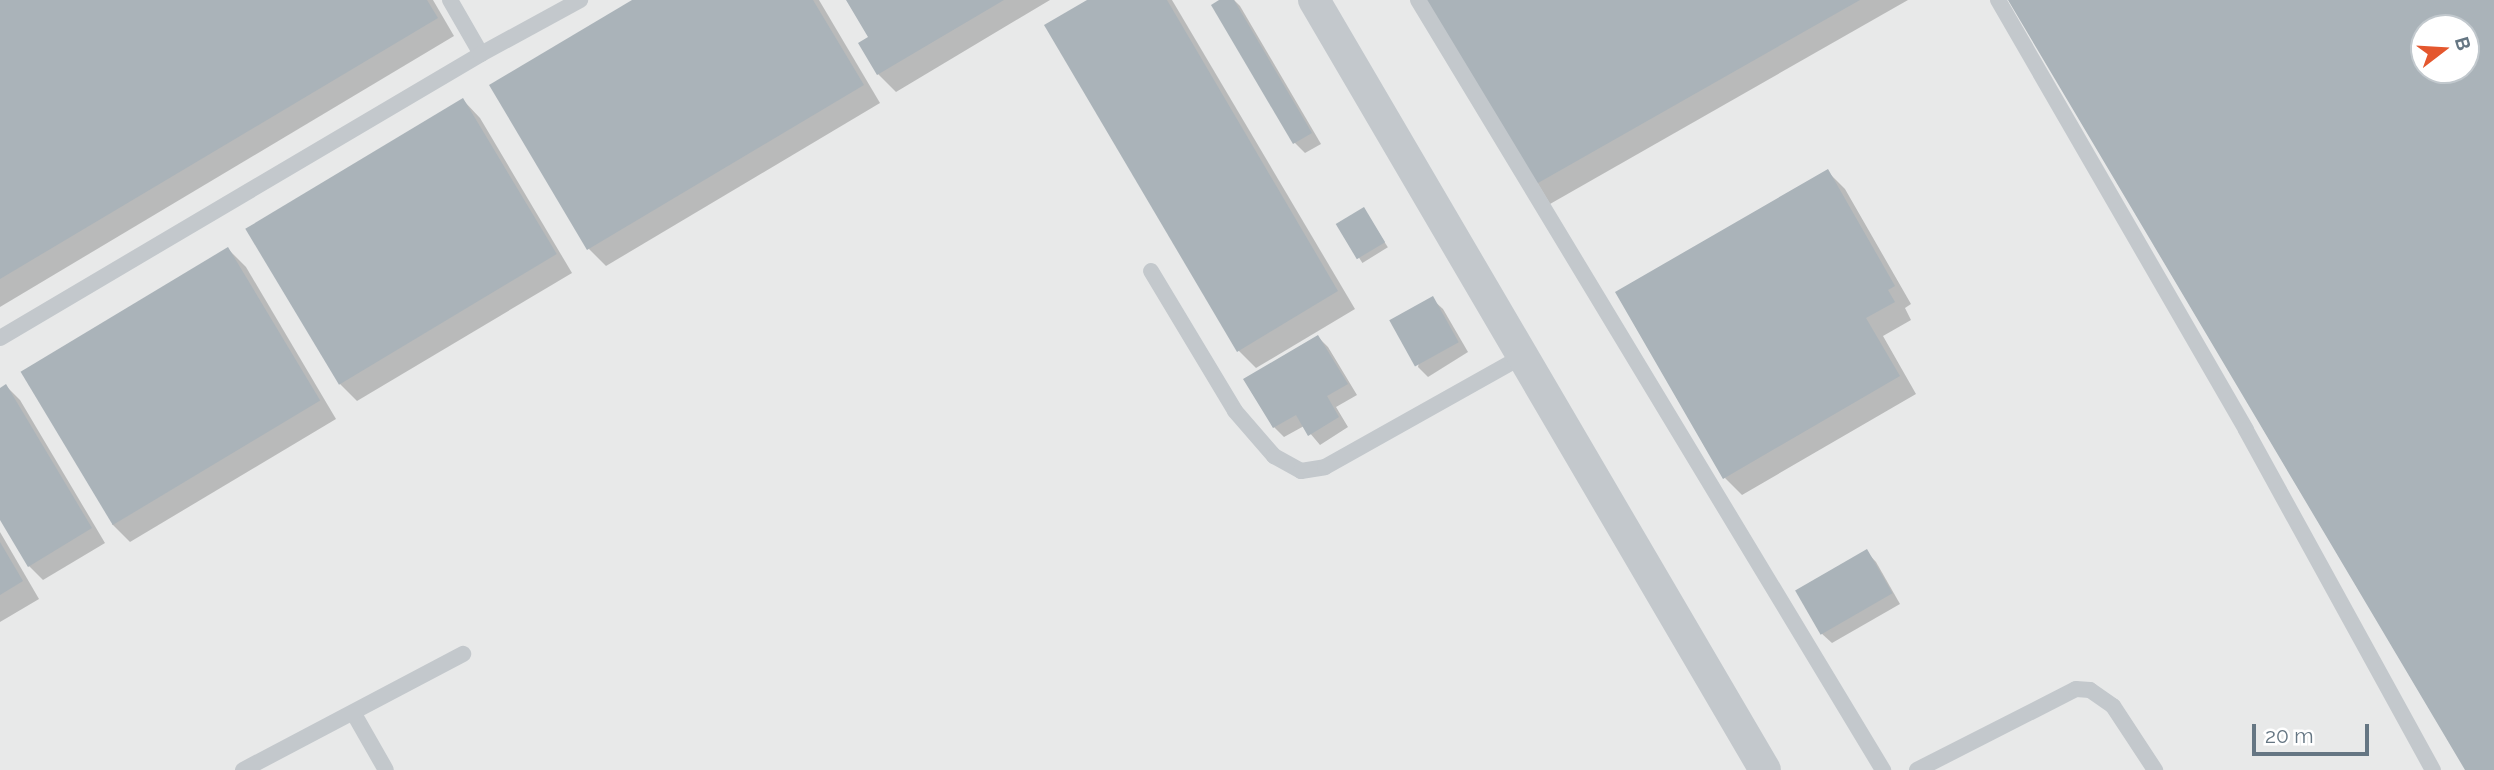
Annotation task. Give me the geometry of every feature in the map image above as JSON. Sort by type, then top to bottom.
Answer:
[{"type":"street","points":[[1314,0],[1765,770]]},
{"type":"lane","points":[[450,0],[481,54]]},
{"type":"lane","points":[[0,338],[481,54],[580,0]]},
{"type":"lane","points":[[1418,0],[1883,770]]},
{"type":"lane","points":[[1998,0],[2246,430],[2433,770]]},
{"type":"lane","points":[[1151,271],[1235,411],[1274,456],[1301,471],[1325,467],[1523,356]]},
{"type":"lane","points":[[243,770],[354,714],[463,654]]},
{"type":"lane","points":[[1917,770],[2076,690],[2091,690],[2113,706],[2155,770]]},
{"type":"lane","points":[[354,714],[386,770]]},
{"type":"shaded area","points":[[0,0],[2494,0],[2494,770],[0,770]]},
{"type":"building","points":[[0,0],[427,0],[438,18],[0,279]]},
{"type":"building","points":[[632,0],[813,0],[864,85],[587,250],[489,85]]},
{"type":"building","points":[[846,0],[1004,0],[877,75],[858,43],[868,37]]},
{"type":"building","points":[[1087,0],[1167,0],[1338,291],[1237,352],[1044,25]]},
{"type":"building","points":[[1219,0],[1234,0],[1312,133],[1293,144],[1211,5]]},
{"type":"building","points":[[1425,0],[1860,0],[1531,187]]},
{"type":"building","points":[[2008,0],[2494,0],[2494,770],[2465,770]]},
{"type":"building","points":[[463,98],[557,254],[339,385],[245,229]]},
{"type":"building","points":[[1828,169],[1895,286],[1888,290],[1895,302],[1866,318],[1900,376],[1723,479],[1615,292]]},
{"type":"building","points":[[1364,207],[1385,242],[1357,259],[1336,224]]},
{"type":"building","points":[[228,247],[320,400],[113,525],[21,372]]},
{"type":"building","points":[[1433,296],[1459,342],[1415,367],[1389,320]]},
{"type":"building","points":[[1318,335],[1348,384],[1327,396],[1339,417],[1308,436],[1296,415],[1273,428],[1243,379]]},
{"type":"building","points":[[6,384],[92,528],[28,567],[0,520],[0,388]]},
{"type":"building","points":[[0,542],[23,581],[0,595]]},
{"type":"building","points":[[1867,549],[1892,593],[1821,635],[1795,590]]}]
